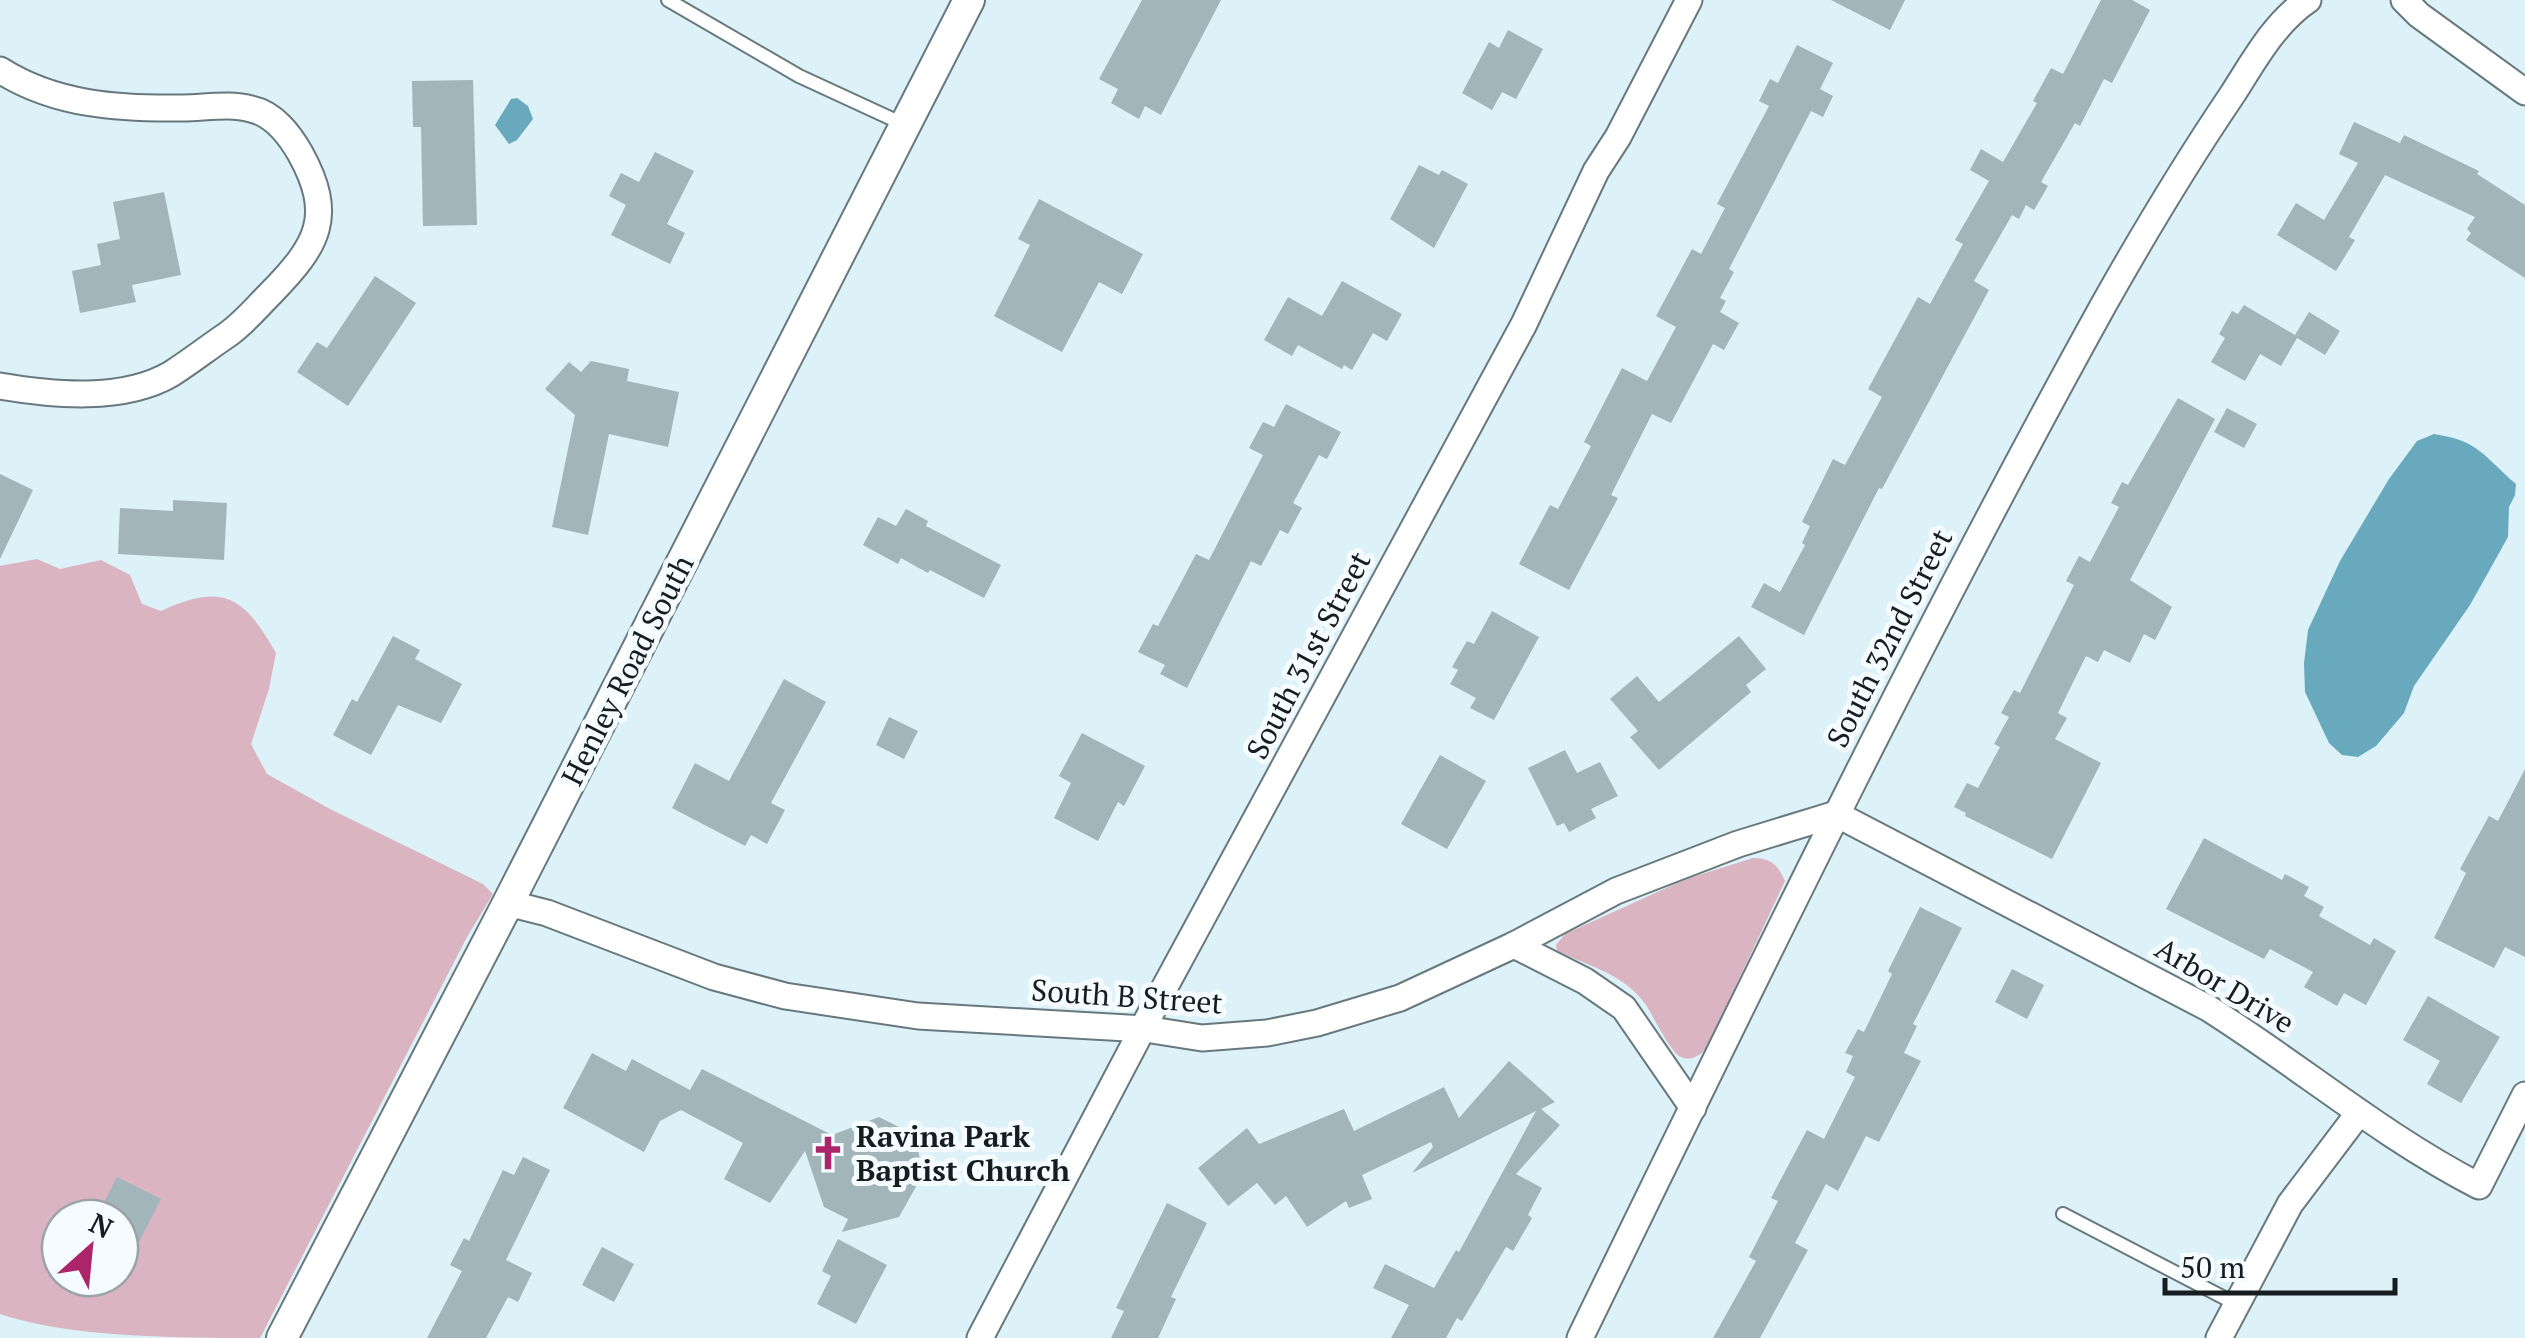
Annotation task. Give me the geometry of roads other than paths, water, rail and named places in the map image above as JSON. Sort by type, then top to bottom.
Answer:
[{"type":"street","name":"Henley Road South","points":[[282,1338],[969,0]]},
{"type":"street","name":"South 31st Street","points":[[980,1338],[1524,324],[1596,171],[1690,0]]},
{"type":"street","name":"South 32nd Street","points":[[1580,1338],[1836,814],[2020,456],[2177,178],[2268,40],[2291,12],[2308,0]]},
{"type":"street","points":[[2404,0],[2525,92]]},
{"type":"street","points":[[0,70],[20,83],[75,102],[141,108],[252,109],[274,120],[290,136],[316,182],[318,226],[296,267],[238,327],[170,374],[124,391],[38,392],[0,386]]},
{"type":"street","name":"South B Street","points":[[508,903],[547,913],[714,976],[785,996],[918,1016],[1146,1029],[1202,1038],[1317,1024],[1400,998],[1514,945],[1616,891],[1738,844],[1836,814]]},
{"type":"street","name":"Arbor Drive","points":[[1836,814],[2208,1008],[2264,1042],[2358,1114],[2479,1186],[2525,1095]]},
{"type":"street","points":[[1514,945],[1585,981],[1624,1008],[1693,1108]]},
{"type":"street","points":[[2219,1338],[2290,1204],[2358,1114]]},
{"type":"lane","points":[[668,0],[799,76],[906,125]]},
{"type":"lane","points":[[2063,1214],[2236,1304]]},
{"type":"water","points":[[517,98],[528,106],[533,119],[517,140],[509,144],[495,125],[511,99]]},
{"type":"water","points":[[2434,434],[2471,446],[2516,484],[2509,507],[2508,537],[2470,605],[2414,686],[2404,713],[2376,746],[2358,757],[2342,755],[2329,743],[2305,692],[2308,630],[2340,561],[2389,479],[2417,441]]},
{"type":"place","name":"Ravina Park Baptist Church","points":[[828,1153]]}]
